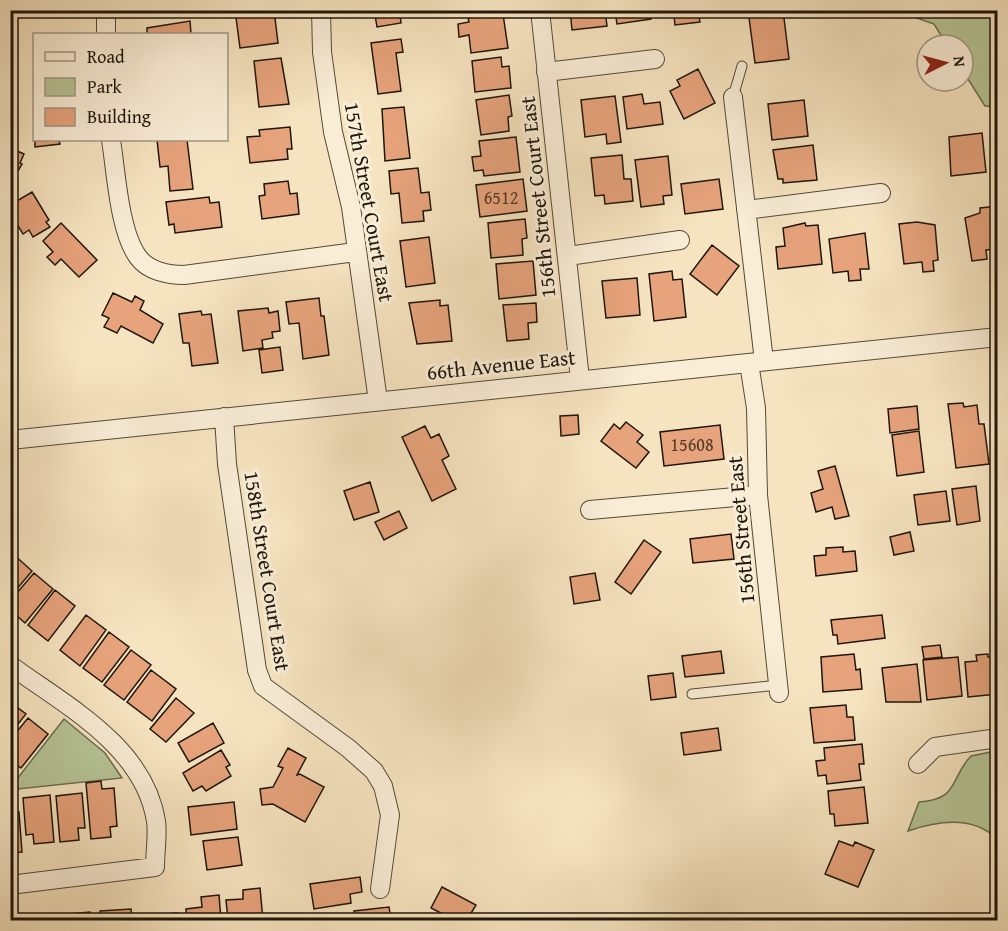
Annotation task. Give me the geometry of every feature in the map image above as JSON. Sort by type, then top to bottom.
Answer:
[{"type":"street","points":[[106,10],[106,33]]},
{"type":"street","name":"157th Street Court East","points":[[321,10],[326,88],[342,178],[351,207],[355,252],[378,401]]},
{"type":"street","name":"156th Street Court East","points":[[540,10],[580,379]]},
{"type":"street","points":[[546,72],[655,59]]},
{"type":"street","name":"156th Street East","points":[[733,97],[746,210],[756,362],[758,495],[778,689]]},
{"type":"street","points":[[111,141],[126,225],[138,258],[156,270],[169,275],[183,275],[355,252]]},
{"type":"street","points":[[746,210],[881,193]]},
{"type":"street","points":[[568,256],[680,240]]},
{"type":"street","name":"66th Avenue East","points":[[10,440],[998,337]]},
{"type":"street","name":"158th Street Court East","points":[[224,417],[227,464],[257,670],[263,686],[348,748],[374,771],[383,786],[390,815],[380,889]]},
{"type":"street","points":[[590,510],[758,495]]},
{"type":"street","points":[[10,665],[105,735],[128,760],[146,789],[156,822],[155,867],[10,885]]},
{"type":"street","points":[[918,764],[935,747],[998,738]]},
{"type":"lane","points":[[733,97],[742,66]]},
{"type":"lane","points":[[692,694],[778,689]]},
{"type":"green space","points":[[897,11],[997,11],[997,107],[985,106],[975,90],[975,33],[940,33],[934,24]]},
{"type":"green space","points":[[64,719],[105,753],[122,778],[18,789],[17,779]]},
{"type":"green space","points":[[996,751],[997,839],[987,831],[966,823],[943,823],[908,831],[919,802],[941,797],[948,792],[971,756]]},
{"type":"building","points":[[235,10],[274,10],[278,43],[240,48]]},
{"type":"building","points":[[369,10],[405,10],[406,12],[400,14],[401,23],[377,27],[375,15],[369,16]]},
{"type":"building","points":[[570,10],[605,10],[607,26],[572,30]]},
{"type":"building","points":[[615,10],[650,10],[651,19],[617,24]]},
{"type":"building","points":[[665,10],[698,10],[700,22],[675,25],[674,16],[666,17]]},
{"type":"building","points":[[748,10],[783,10],[789,59],[755,63]]},
{"type":"building","points":[[503,14],[508,48],[471,53],[469,35],[459,37],[458,24],[469,22],[468,18]]},
{"type":"building","points":[[190,21],[191,33],[147,33],[147,28]]},
{"type":"building","points":[[401,39],[403,52],[396,53],[401,91],[378,94],[371,43]]},
{"type":"building","points":[[501,57],[502,67],[509,66],[511,88],[475,92],[472,61]]},
{"type":"building","points":[[281,58],[289,104],[259,107],[254,61]]},
{"type":"building","points":[[698,69],[715,103],[684,119],[670,91],[680,86],[677,80]]},
{"type":"building","points":[[642,94],[644,104],[660,102],[663,124],[627,129],[623,97]]},
{"type":"building","points":[[509,95],[512,116],[508,117],[509,131],[481,135],[476,100]]},
{"type":"building","points":[[615,96],[621,142],[607,144],[606,134],[585,137],[581,100]]},
{"type":"building","points":[[804,100],[808,136],[772,140],[768,104]]},
{"type":"building","points":[[404,107],[410,158],[385,161],[382,109]]},
{"type":"building","points":[[290,127],[292,149],[287,149],[288,159],[250,163],[247,137],[260,136],[259,130]]},
{"type":"building","points":[[982,133],[986,172],[951,176],[949,137]]},
{"type":"building","points":[[516,137],[520,172],[484,176],[483,170],[474,171],[472,157],[481,156],[479,141]]},
{"type":"building","points":[[35,141],[59,141],[60,144],[35,147]]},
{"type":"building","points":[[157,141],[187,141],[193,189],[170,191],[168,166],[160,167]]},
{"type":"building","points":[[813,145],[817,180],[783,183],[783,179],[778,179],[773,150]]},
{"type":"building","points":[[10,148],[24,154],[20,163],[22,164],[12,181]]},
{"type":"building","points":[[622,155],[624,179],[631,179],[633,201],[605,204],[604,195],[595,196],[591,158]]},
{"type":"building","points":[[668,156],[672,195],[663,196],[664,204],[641,207],[635,160]]},
{"type":"building","points":[[418,168],[421,193],[429,192],[431,210],[423,211],[424,221],[402,223],[399,193],[391,194],[389,171]]},
{"type":"building","points":[[523,179],[527,211],[480,217],[476,185]]},
{"type":"building","points":[[719,179],[723,209],[685,214],[681,184]]},
{"type":"building","points":[[288,181],[290,194],[297,193],[299,214],[262,219],[259,196],[265,195],[264,184]]},
{"type":"building","points":[[32,192],[49,220],[46,222],[50,227],[33,237],[29,230],[23,234],[10,213],[10,205]]},
{"type":"building","points":[[209,197],[210,203],[219,202],[222,227],[175,233],[174,224],[169,225],[166,202]]},
{"type":"building","points":[[998,206],[998,249],[986,250],[987,259],[972,261],[965,218],[980,213],[980,208]]},
{"type":"building","points":[[525,219],[527,238],[522,239],[523,255],[491,258],[488,223]]},
{"type":"building","points":[[917,222],[935,225],[938,260],[933,261],[934,271],[923,272],[922,262],[904,264],[899,224]]},
{"type":"building","points":[[61,223],[97,260],[79,277],[61,259],[55,265],[47,257],[53,252],[43,241]]},
{"type":"building","points":[[805,223],[806,226],[818,225],[822,264],[778,269],[776,247],[785,246],[783,228]]},
{"type":"building","points":[[865,233],[869,269],[860,269],[861,280],[849,281],[848,271],[833,273],[829,239]]},
{"type":"building","points":[[429,237],[435,283],[406,287],[400,241]]},
{"type":"building","points":[[712,245],[739,266],[717,295],[690,274]]},
{"type":"building","points":[[533,261],[536,295],[499,299],[496,264]]},
{"type":"building","points":[[672,271],[673,280],[682,279],[686,317],[654,321],[649,274]]},
{"type":"building","points":[[637,278],[640,315],[606,318],[602,281]]},
{"type":"building","points":[[113,293],[132,302],[135,296],[144,301],[140,310],[163,324],[153,343],[121,326],[117,333],[104,327],[109,318],[102,315]]},
{"type":"building","points":[[319,298],[321,316],[324,316],[329,355],[303,359],[299,323],[289,324],[286,302]]},
{"type":"building","points":[[440,300],[440,306],[448,305],[452,341],[417,344],[409,303]]},
{"type":"building","points":[[536,303],[537,322],[528,323],[529,339],[507,341],[503,305]]},
{"type":"building","points":[[268,308],[269,313],[278,311],[280,331],[272,332],[273,338],[262,340],[263,348],[243,351],[238,311]]},
{"type":"building","points":[[201,311],[202,315],[211,314],[218,363],[192,366],[189,343],[183,343],[179,314]]},
{"type":"building","points":[[280,347],[283,370],[262,373],[259,350]]},
{"type":"building","points":[[963,403],[964,407],[977,405],[979,424],[984,424],[989,464],[956,468],[948,404]]},
{"type":"building","points":[[917,406],[919,429],[890,433],[888,409]]},
{"type":"building","points":[[578,415],[579,434],[561,436],[560,416]]},
{"type":"building","points":[[626,422],[643,435],[637,442],[649,452],[636,468],[601,441],[614,424],[620,429]]},
{"type":"building","points":[[720,425],[724,459],[664,466],[660,432]]},
{"type":"building","points":[[425,426],[431,438],[439,434],[449,456],[442,460],[456,489],[432,501],[402,437]]},
{"type":"building","points":[[919,431],[924,472],[897,476],[892,435]]},
{"type":"building","points":[[835,466],[849,516],[835,519],[832,507],[816,512],[811,493],[823,489],[818,471]]},
{"type":"building","points":[[370,482],[379,512],[354,520],[344,491]]},
{"type":"building","points":[[976,486],[980,521],[957,525],[952,489]]},
{"type":"building","points":[[946,491],[950,521],[918,525],[914,495]]},
{"type":"building","points":[[399,511],[407,528],[384,540],[375,522]]},
{"type":"building","points":[[910,532],[914,551],[894,555],[890,537]]},
{"type":"building","points":[[731,534],[734,559],[693,563],[690,539]]},
{"type":"building","points":[[644,540],[661,552],[631,594],[615,582]]},
{"type":"building","points":[[843,547],[843,552],[855,551],[857,571],[816,576],[814,556],[826,555],[826,548]]},
{"type":"building","points":[[13,554],[32,571],[10,597],[10,557]]},
{"type":"building","points":[[34,573],[53,589],[25,623],[10,610],[10,601]]},
{"type":"building","points":[[595,573],[600,600],[574,604],[570,577]]},
{"type":"building","points":[[55,590],[75,606],[48,641],[28,625]]},
{"type":"building","points":[[86,615],[106,630],[80,666],[60,650]]},
{"type":"building","points":[[882,615],[885,638],[838,644],[837,635],[833,635],[831,620]]},
{"type":"building","points":[[109,632],[129,647],[102,682],[83,668]]},
{"type":"building","points":[[940,645],[942,657],[924,659],[922,647]]},
{"type":"building","points":[[131,650],[151,665],[124,700],[104,685]]},
{"type":"building","points":[[721,651],[724,673],[685,677],[682,656]]},
{"type":"building","points":[[854,654],[856,670],[860,669],[862,689],[823,692],[821,657]]},
{"type":"building","points":[[988,654],[988,657],[998,656],[998,694],[968,697],[965,662],[977,661],[976,655]]},
{"type":"building","points":[[958,657],[962,696],[927,700],[923,660]]},
{"type":"building","points":[[917,664],[921,702],[886,702],[882,668]]},
{"type":"building","points":[[151,670],[176,689],[152,721],[127,702]]},
{"type":"building","points":[[673,673],[676,697],[651,700],[648,676]]},
{"type":"building","points":[[176,698],[194,713],[166,742],[150,729]]},
{"type":"building","points":[[10,702],[26,714],[10,734]]},
{"type":"building","points":[[846,705],[847,717],[853,717],[855,740],[814,743],[810,708]]},
{"type":"building","points":[[28,718],[48,734],[21,768],[10,760],[10,740]]},
{"type":"building","points":[[213,723],[224,743],[189,762],[178,743]]},
{"type":"building","points":[[718,728],[721,750],[684,755],[681,733]]},
{"type":"building","points":[[862,744],[864,764],[859,764],[861,780],[827,784],[826,775],[818,776],[816,761],[825,760],[824,748]]},
{"type":"building","points":[[288,748],[306,758],[297,775],[300,774],[324,787],[305,822],[273,804],[262,805],[260,789],[273,787],[283,768],[278,766]]},
{"type":"building","points":[[221,750],[230,765],[226,767],[231,776],[206,791],[202,786],[193,791],[183,773]]},
{"type":"building","points":[[101,781],[102,789],[114,788],[117,826],[110,827],[111,837],[91,839],[86,783]]},
{"type":"building","points":[[864,787],[868,823],[835,826],[834,814],[830,814],[828,791]]},
{"type":"building","points":[[82,793],[85,828],[78,828],[79,840],[60,842],[56,796]]},
{"type":"building","points":[[50,795],[54,842],[34,844],[33,834],[26,835],[23,798]]},
{"type":"building","points":[[234,802],[237,829],[191,835],[188,807]]},
{"type":"building","points":[[19,812],[22,852],[10,853],[10,813]]},
{"type":"building","points":[[238,837],[242,865],[207,870],[203,841]]},
{"type":"building","points":[[839,841],[853,846],[855,842],[874,850],[858,887],[825,874]]},
{"type":"building","points":[[360,877],[362,892],[350,894],[351,903],[314,909],[310,884]]},
{"type":"building","points":[[442,887],[476,905],[467,920],[454,920],[431,908]]},
{"type":"building","points":[[260,888],[263,920],[228,920],[226,900],[243,899],[243,890]]},
{"type":"building","points":[[219,895],[221,920],[187,920],[186,909],[202,907],[201,897]]},
{"type":"building","points":[[389,907],[391,920],[355,920],[354,911]]},
{"type":"building","points":[[131,909],[132,920],[101,920],[100,911]]},
{"type":"building","points":[[90,912],[91,920],[59,920],[58,915]]},
{"type":"building","points":[[177,913],[177,920],[142,920],[141,916]]}]
